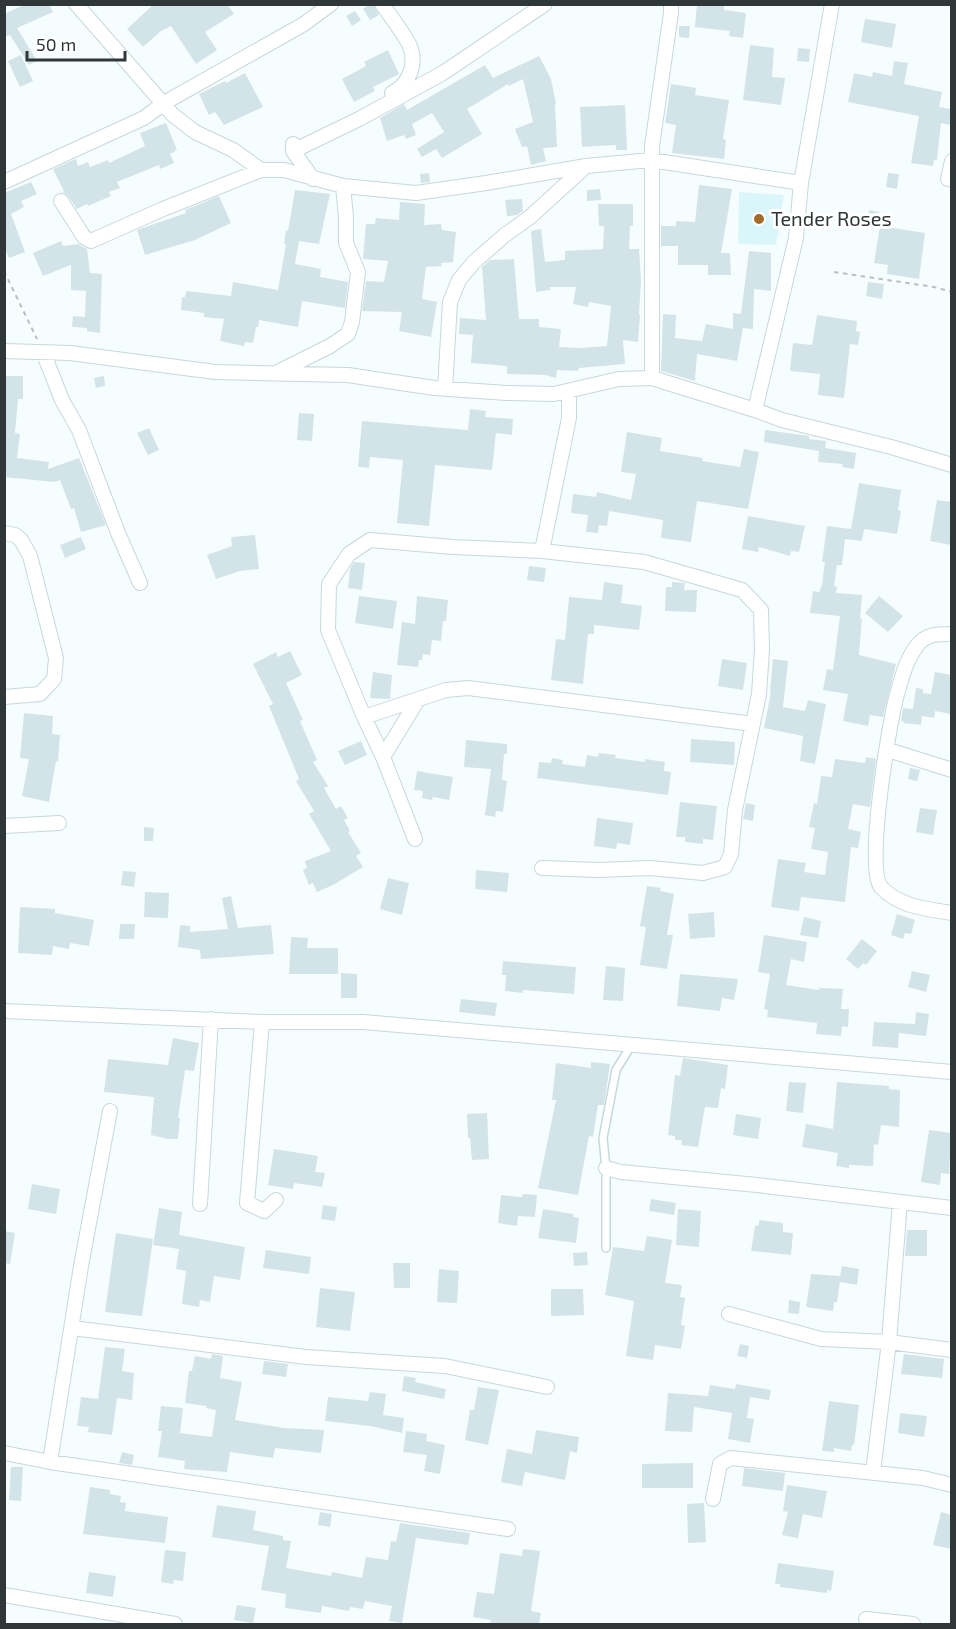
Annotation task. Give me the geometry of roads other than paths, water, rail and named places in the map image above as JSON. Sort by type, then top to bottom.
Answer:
[{"type":"street","points":[[76,4],[173,115],[195,132],[233,150],[261,170]]},
{"type":"street","points":[[4,182],[144,118],[164,103],[295,30],[331,4]]},
{"type":"street","points":[[313,179],[293,151],[292,145],[295,141],[403,88],[410,75],[411,46],[382,4]]},
{"type":"street","points":[[293,151],[359,119],[443,73],[546,4]]},
{"type":"street","points":[[652,378],[651,160],[671,4]]},
{"type":"street","points":[[755,410],[796,238],[801,183],[832,4]]},
{"type":"street","points":[[61,201],[84,237],[91,241],[261,170],[284,170],[343,186],[416,193],[586,166],[651,160],[801,183]]},
{"type":"street","points":[[948,179],[951,161]]},
{"type":"street","points":[[445,389],[450,302],[459,280],[474,262],[530,217],[586,166]]},
{"type":"street","points":[[273,375],[330,346],[348,334],[352,322],[358,272],[346,243],[343,186]]},
{"type":"street","points":[[4,351],[114,358],[216,372],[348,375],[445,389],[554,394],[619,378],[652,378],[782,420],[891,447],[951,465]]},
{"type":"street","points":[[43,352],[62,400],[79,430],[140,583]]},
{"type":"street","points":[[542,551],[569,418],[569,391]]},
{"type":"street","points":[[4,533],[15,535],[21,540],[30,556],[56,658],[54,679],[40,694],[4,697]]},
{"type":"street","points":[[415,839],[383,757],[328,630],[328,584],[349,554],[370,540],[542,551],[644,562],[742,590],[761,610],[759,694],[735,810],[731,854],[725,867],[704,873],[650,868],[599,870],[542,868]]},
{"type":"street","points":[[951,634],[931,634],[916,646],[907,662],[896,700],[877,815],[874,863],[879,886],[906,905],[951,913]]},
{"type":"street","points":[[364,717],[446,690],[468,688],[753,724]]},
{"type":"street","points":[[383,757],[417,700]]},
{"type":"street","points":[[888,750],[951,770]]},
{"type":"street","points":[[4,826],[59,823]]},
{"type":"street","points":[[4,1011],[261,1022],[363,1022],[951,1072]]},
{"type":"street","points":[[200,1203],[211,1019]]},
{"type":"street","points":[[261,1022],[247,1203],[264,1211],[276,1200]]},
{"type":"street","points":[[50,1462],[110,1111]]},
{"type":"street","points":[[606,1168],[621,1172],[757,1185],[951,1208]]},
{"type":"street","points":[[873,1472],[889,1342],[900,1202]]},
{"type":"street","points":[[729,1314],[821,1339],[889,1342],[951,1350]]},
{"type":"street","points":[[72,1328],[306,1357],[445,1366],[547,1386]]},
{"type":"street","points":[[4,1453],[50,1462],[508,1529]]},
{"type":"street","points":[[713,1499],[720,1464],[731,1458],[923,1478],[951,1485]]},
{"type":"street","points":[[4,1595],[175,1624]]},
{"type":"street","points":[[866,1619],[912,1624]]},
{"type":"lane","points":[[606,1248],[606,1168],[603,1138],[616,1070],[631,1046]]},
{"type":"place","name":"Tender Roses","points":[[759,219]]}]
